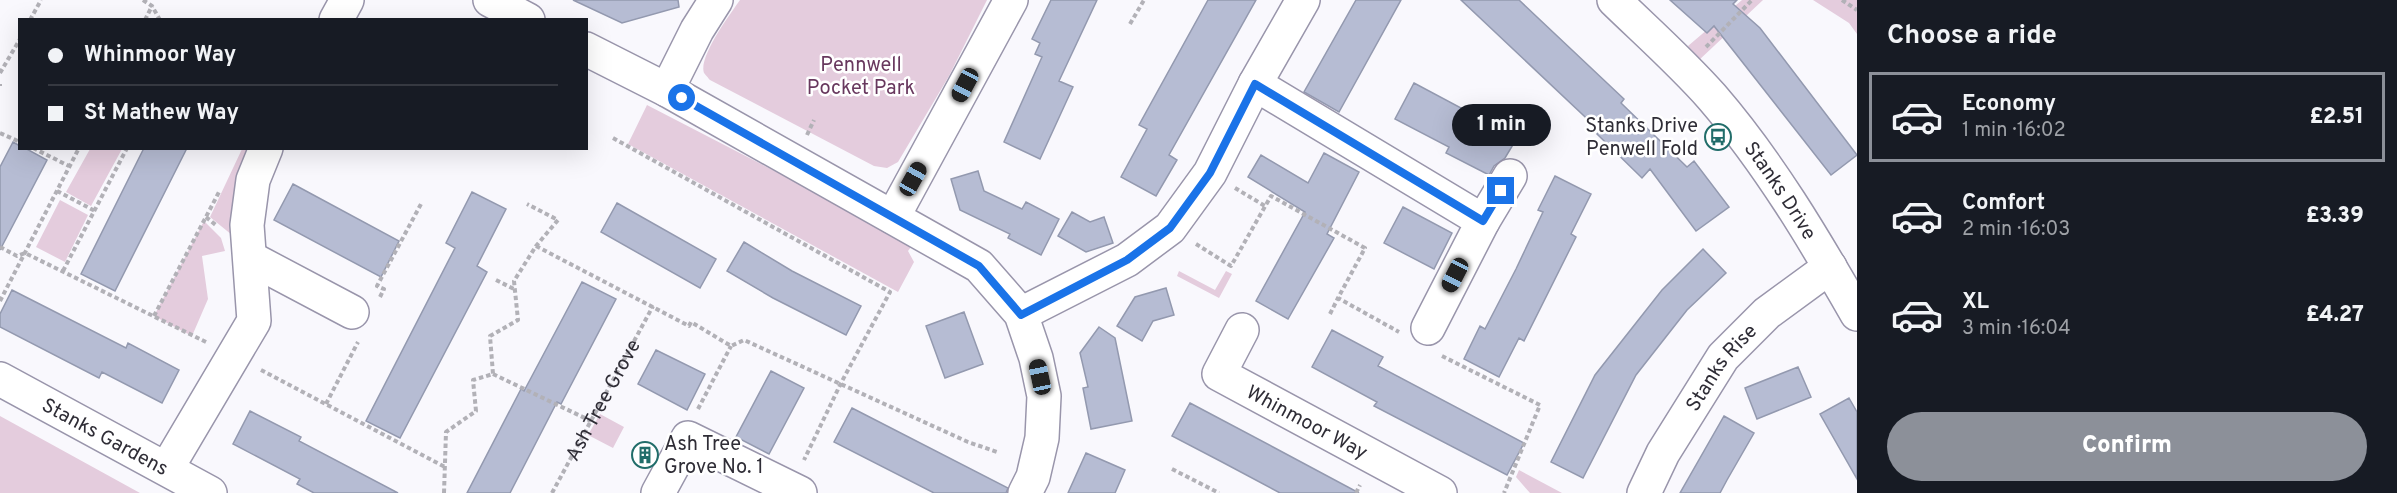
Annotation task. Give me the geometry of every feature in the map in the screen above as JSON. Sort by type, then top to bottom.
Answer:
[{"type":"street","points":[[337,18],[347,0]]},
{"type":"street","points":[[490,0],[524,18]]},
{"type":"street","points":[[667,90],[697,30],[716,0]]},
{"type":"street","points":[[893,217],[1011,0]]},
{"type":"street","points":[[1021,315],[1127,260],[1170,228],[1210,173],[1255,84],[1303,0]]},
{"type":"street","name":"Stanks Drive","points":[[1614,0],[1712,98],[1750,143],[1818,245],[1857,314]]},
{"type":"street","points":[[588,50],[667,90],[979,266],[1021,315],[1036,358],[1044,396],[1042,438],[1033,477],[1025,493]]},
{"type":"street","points":[[1255,84],[1483,221]]},
{"type":"street","points":[[167,468],[254,321],[247,225],[253,180],[265,150]]},
{"type":"street","points":[[1424,337],[1483,221],[1510,176]]},
{"type":"street","points":[[250,258],[352,312]]},
{"type":"street","name":"Stanks Rise","points":[[1644,493],[1663,453],[1723,357],[1767,313],[1830,267]]},
{"type":"street","name":"Whinmoor Way","points":[[1242,330],[1219,374],[1440,493]]},
{"type":"street","name":"Stanks Gardens","points":[[0,379],[210,493]]},
{"type":"street","points":[[658,493],[688,438],[795,490]]},
{"type":"path","points":[[31,18],[41,0]]},
{"type":"path","points":[[143,0],[152,6],[159,18]]},
{"type":"path","points":[[1130,24],[1144,0]]},
{"type":"path","points":[[1684,69],[1752,0]]},
{"type":"path","points":[[1842,0],[1857,10]]},
{"type":"path","points":[[146,18],[152,6]]},
{"type":"path","points":[[0,73],[18,42]]},
{"type":"path","points":[[0,133],[18,141]]},
{"type":"path","points":[[613,138],[890,292],[841,383],[795,490]]},
{"type":"path","points":[[37,150],[69,166]]},
{"type":"path","points":[[0,301],[77,150]]},
{"type":"path","points":[[63,271],[126,150]]},
{"type":"path","points":[[154,316],[221,188]]},
{"type":"path","points":[[57,191],[95,211]]},
{"type":"path","points":[[1170,228],[1232,266],[1271,196],[1365,248],[1329,314]]},
{"type":"path","points":[[493,374],[490,336],[518,320],[513,281],[536,246],[558,220],[527,204]]},
{"type":"path","points":[[536,246],[689,326],[691,322],[731,346]]},
{"type":"path","points":[[496,280],[514,289]]},
{"type":"path","points":[[1338,298],[1424,337],[1540,405],[1504,493]]},
{"type":"path","name":"Ash Tree Grove","points":[[552,493],[653,306]]},
{"type":"path","points":[[688,438],[695,416],[731,346],[744,340],[968,442],[997,452]]},
{"type":"path","points":[[444,493],[446,432],[476,411],[473,380],[493,374],[591,421]]},
{"type":"path","points":[[1172,469],[1219,493]]},
{"type":"green space","name":"Pennwell Pocket Park","points":[[740,0],[987,0],[949,76],[898,162],[887,168],[874,166],[709,79],[704,73],[703,66],[710,46]]},
{"type":"green space","points":[[1742,0],[1763,0],[1698,61],[1688,46]]},
{"type":"green space","points":[[1813,0],[1857,0],[1857,34],[1849,23]]},
{"type":"green space","points":[[647,105],[914,243],[908,251],[914,262],[898,292],[628,144]]},
{"type":"green space","points":[[89,150],[121,150],[91,206],[66,192]]},
{"type":"green space","points":[[242,150],[255,150],[232,235],[210,217]]},
{"type":"green space","points":[[60,200],[88,215],[65,262],[36,247]]},
{"type":"green space","points":[[204,221],[221,238],[225,251],[202,256],[208,299],[192,336],[154,316]]},
{"type":"green space","points":[[1179,271],[1215,290],[1226,271],[1232,274],[1219,298],[1177,276]]},
{"type":"green space","points":[[600,414],[624,427],[613,448],[588,435]]},
{"type":"green space","points":[[0,416],[140,493],[0,493]]},
{"type":"green space","points":[[1519,470],[1562,493],[1530,493],[1516,477]]},
{"type":"building","points":[[573,0],[678,0],[679,7],[622,23]]},
{"type":"building","points":[[1051,0],[1097,0],[1059,81],[1073,87],[1040,159],[1004,142],[1042,57],[1035,54],[1040,43],[1032,39]]},
{"type":"building","points":[[1208,0],[1256,0],[1169,155],[1177,160],[1156,196],[1121,177],[1147,129],[1139,125]]},
{"type":"building","points":[[1356,0],[1401,0],[1339,112],[1304,92]]},
{"type":"building","points":[[1461,0],[1519,0],[1624,99],[1621,103],[1687,167],[1694,161],[1729,207],[1696,231],[1650,169],[1642,178],[1597,134],[1600,131]]},
{"type":"building","points":[[1670,0],[1737,0],[1733,4],[1760,28],[1857,155],[1831,175],[1714,26],[1707,33]]},
{"type":"building","points":[[1414,83],[1463,109],[1460,115],[1514,143],[1505,158],[1494,166],[1489,175],[1446,153],[1449,147],[1395,119]]},
{"type":"building","points":[[13,142],[18,145],[18,150],[29,150],[47,160],[0,250],[0,167]]},
{"type":"building","points":[[143,150],[186,150],[115,291],[81,274]]},
{"type":"building","points":[[1324,153],[1359,172],[1327,234],[1334,238],[1288,319],[1256,301],[1305,212],[1248,177],[1261,155],[1308,183]]},
{"type":"building","points":[[978,171],[984,191],[1022,209],[1026,202],[1059,219],[1041,255],[1008,238],[1010,234],[960,210],[951,179]]},
{"type":"building","points":[[1555,176],[1591,194],[1571,234],[1576,237],[1524,341],[1519,338],[1499,377],[1464,359],[1480,326],[1485,329],[1516,269],[1543,212],[1538,210]]},
{"type":"building","points":[[293,184],[399,241],[381,277],[274,220]]},
{"type":"building","points":[[472,192],[506,209],[477,266],[487,272],[400,438],[366,421],[455,248],[446,243]]},
{"type":"building","points":[[617,203],[716,259],[700,288],[601,232]]},
{"type":"building","points":[[1403,207],[1452,233],[1434,269],[1384,243]]},
{"type":"building","points":[[1072,212],[1090,222],[1104,217],[1113,243],[1086,252],[1058,236]]},
{"type":"building","points":[[744,242],[792,271],[861,306],[846,335],[773,298],[727,271]]},
{"type":"building","points":[[1703,249],[1726,273],[1687,310],[1636,375],[1583,478],[1551,462],[1595,375],[1662,290]]},
{"type":"building","points":[[582,282],[616,299],[561,404],[557,402],[510,493],[467,493],[521,389],[524,391]]},
{"type":"building","points":[[1166,288],[1174,315],[1153,321],[1142,341],[1117,326],[1135,297]]},
{"type":"building","points":[[12,290],[126,348],[128,343],[179,370],[162,403],[102,372],[99,378],[0,327],[0,314]]},
{"type":"building","points":[[964,312],[983,364],[945,378],[926,326]]},
{"type":"building","points":[[1099,327],[1115,338],[1132,421],[1091,429],[1083,388],[1088,387],[1080,353]]},
{"type":"building","points":[[1332,330],[1383,357],[1378,366],[1524,443],[1507,475],[1374,406],[1377,402],[1312,367]]},
{"type":"building","points":[[656,350],[705,374],[687,410],[638,384]]},
{"type":"building","points":[[1798,367],[1811,397],[1757,419],[1745,388]]},
{"type":"building","points":[[771,371],[804,388],[769,454],[736,437]]},
{"type":"building","points":[[1849,398],[1857,412],[1857,479],[1820,414]]},
{"type":"building","points":[[1190,403],[1359,493],[1280,493],[1172,436]]},
{"type":"building","points":[[852,408],[1008,488],[1006,493],[934,493],[834,442]]},
{"type":"building","points":[[250,411],[301,437],[299,441],[398,493],[314,493],[297,484],[300,479],[233,444]]},
{"type":"building","points":[[1724,416],[1754,433],[1720,493],[1680,493]]},
{"type":"building","points":[[1086,453],[1125,470],[1115,493],[1068,493]]},
{"type":"place","name":"Stanks Drive Penwell Fold","points":[[1718,137]]},
{"type":"place","name":"Ash Tree Grove No. 1","points":[[645,455]]},
{"type":"route","points":[[682,98],[979,266],[1021,315],[1127,260],[1170,228],[1210,173],[1255,84],[1483,221],[1501,191]]}]
